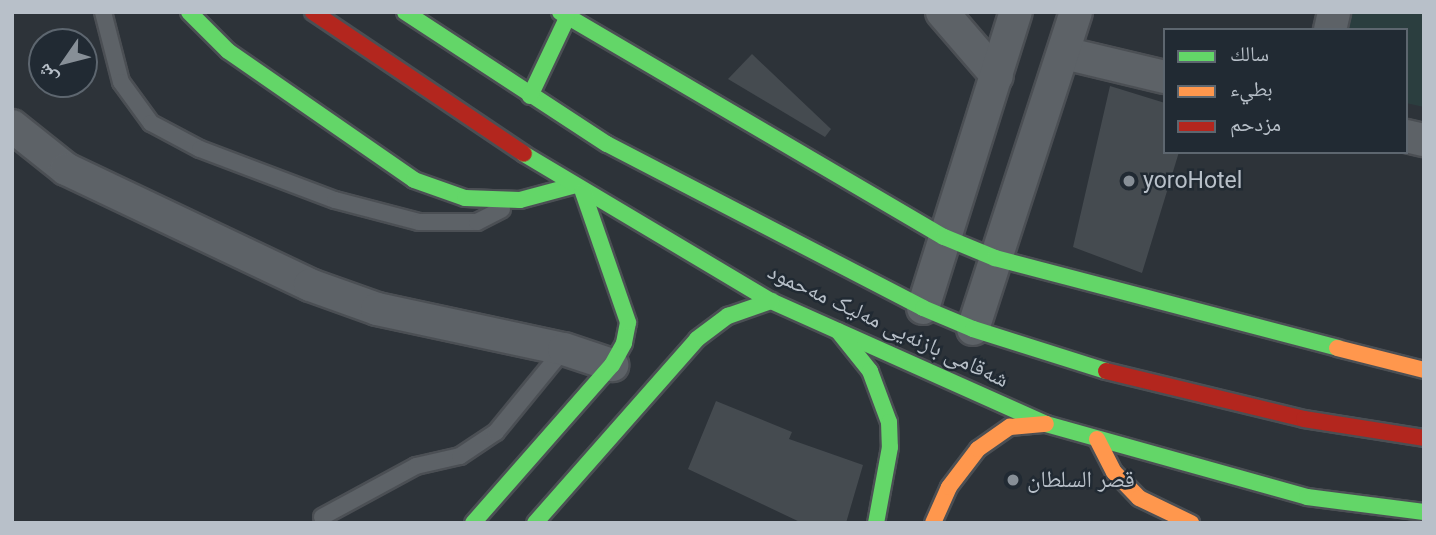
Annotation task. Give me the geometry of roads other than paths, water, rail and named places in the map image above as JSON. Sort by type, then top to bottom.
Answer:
[{"type":"main road","points":[[189,12],[238,58],[319,118],[414,180],[465,198],[520,200],[578,189],[604,244],[628,322],[624,343],[612,365],[473,523]]},
{"type":"main road","name":"شەقامی بازنەیی مەلیک مەحمود","points":[[313,12],[578,189],[771,300],[838,331],[1046,424],[1307,497],[1424,512]]},
{"type":"main road","name":"شەقامی بازنەیی مەلیک مەحمود","points":[[405,12],[607,144],[923,308],[973,329],[1090,367],[1224,400],[1304,419],[1424,438]]},
{"type":"main road","points":[[530,96],[564,15],[944,237],[995,258],[1424,370]]},
{"type":"main road","points":[[535,523],[697,339],[729,316],[771,300]]},
{"type":"main road","points":[[838,331],[870,371],[889,422],[890,447],[876,523]]},
{"type":"main road","points":[[933,523],[949,487],[978,449],[1010,427],[1046,424]]},
{"type":"main road","points":[[1097,439],[1114,472],[1139,498],[1191,523]]},
{"type":"street","points":[[942,12],[997,76]]},
{"type":"street","points":[[923,308],[1016,12]]},
{"type":"street","points":[[973,329],[1076,12]]},
{"type":"street","points":[[1064,53],[1163,78]]},
{"type":"street","points":[[12,126],[66,169],[310,285],[377,309],[564,349],[612,365]]},
{"type":"lane","points":[[103,12],[121,82],[151,123],[241,169],[335,201],[419,222],[477,222],[520,200]]},
{"type":"lane","points":[[321,517],[416,466],[460,456],[496,432],[564,349]]},
{"type":"place","name":"yoroHotel","points":[[1129,181]]},
{"type":"place","name":"قصر السلطان","points":[[1013,480]]}]
